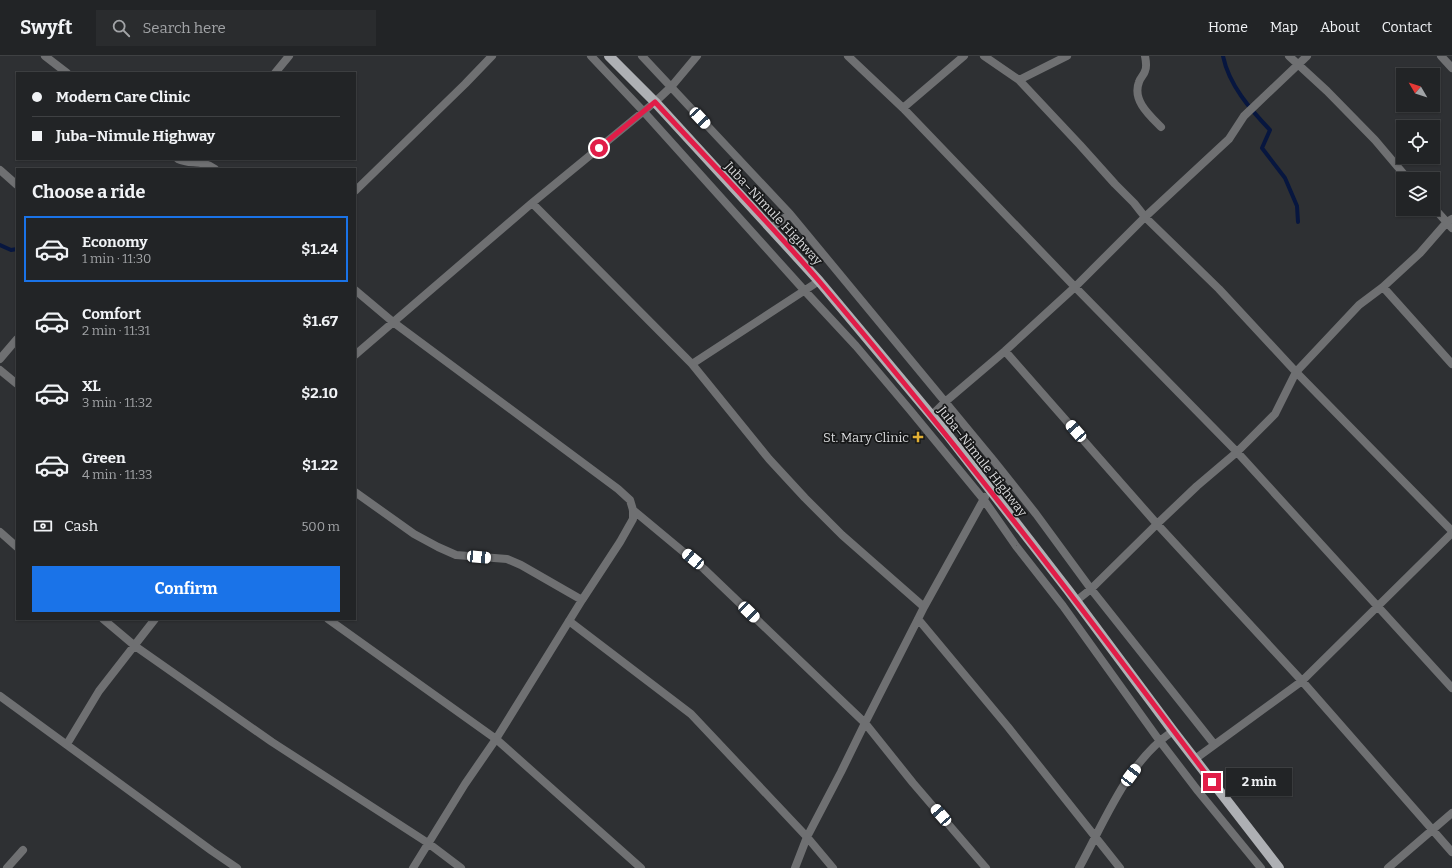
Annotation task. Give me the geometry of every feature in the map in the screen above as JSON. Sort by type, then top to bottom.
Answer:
[{"type":"main road","name":"Juba–Nimule Highway","points":[[609,56],[655,102],[819,281],[931,416],[1076,601],[1173,731],[1279,868]]},
{"type":"street","points":[[45,56],[66,72]]},
{"type":"street","points":[[276,72],[289,56]]},
{"type":"street","points":[[356,190],[492,56]]},
{"type":"street","points":[[591,56],[644,112],[856,346],[984,500],[1016,546],[1063,606],[1159,740],[1260,868]]},
{"type":"street","points":[[642,56],[790,214],[1036,514],[1091,589],[1214,744]]},
{"type":"street","points":[[356,354],[532,204],[644,112],[671,87],[697,56]]},
{"type":"street","points":[[848,56],[903,108],[1075,287],[1237,452],[1452,688]]},
{"type":"street","points":[[903,108],[964,56]]},
{"type":"street","points":[[984,56],[1019,80],[1134,203],[1145,217],[1219,289],[1296,372],[1452,532],[1302,680],[1195,759]]},
{"type":"street","points":[[1019,80],[1067,56]]},
{"type":"street","points":[[1145,56],[1146,71],[1139,82],[1137,93],[1148,114],[1161,127]]},
{"type":"street","points":[[1289,56],[1297,65],[1327,91],[1375,140],[1402,172]]},
{"type":"street","points":[[931,416],[1075,287],[1145,217],[1229,139],[1244,116],[1307,56]]},
{"type":"street","points":[[1441,56],[1452,68]]},
{"type":"street","points":[[180,160],[196,160],[213,168]]},
{"type":"street","points":[[189,168],[196,160]]},
{"type":"street","points":[[0,170],[16,184]]},
{"type":"street","points":[[532,204],[692,364],[769,459],[805,498],[842,535],[924,607]]},
{"type":"street","points":[[771,228],[790,214]]},
{"type":"street","points":[[1076,601],[1091,589],[1197,486],[1237,452],[1275,414],[1296,372],[1358,305],[1383,287],[1450,223],[1440,214]]},
{"type":"street","points":[[692,364],[819,281]]},
{"type":"street","points":[[1383,287],[1452,364]]},
{"type":"street","points":[[356,291],[392,322],[618,489],[630,500],[633,510],[633,519],[620,542],[413,868]]},
{"type":"street","points":[[0,359],[16,340]]},
{"type":"street","points":[[1005,351],[1157,524],[1302,680],[1452,852]]},
{"type":"street","points":[[0,370],[16,383]]},
{"type":"street","points":[[795,868],[808,837],[864,723],[924,607],[984,500],[988,487]]},
{"type":"street","points":[[356,493],[414,534],[438,547],[456,555],[507,559],[582,600]]},
{"type":"street","points":[[633,510],[704,569],[864,723],[986,868]]},
{"type":"street","points":[[0,532],[16,546]]},
{"type":"street","points":[[918,619],[1008,727],[1120,868]]},
{"type":"street","points":[[104,620],[135,646],[272,742],[428,843],[461,868]]},
{"type":"street","points":[[67,744],[99,691],[154,620]]},
{"type":"street","points":[[329,620],[496,739],[641,868]]},
{"type":"street","points":[[569,621],[691,714],[808,837],[833,868]]},
{"type":"street","points":[[0,696],[238,868]]},
{"type":"street","points":[[1079,868],[1122,787],[1159,740],[1173,731]]},
{"type":"street","points":[[1388,868],[1452,813]]},
{"type":"street","points":[[7,868],[23,850]]},
{"type":"waterway","points":[[1223,56],[1235,87],[1255,114],[1270,130],[1262,148],[1285,178],[1297,206],[1298,222]]},
{"type":"waterway","points":[[0,245],[11,250],[16,249]]},
{"type":"place","name":"St. Mary Clinic","points":[[918,437]]},
{"type":"route","points":[[599,148],[655,102],[819,281],[947,434],[1068,590],[1212,782]]}]
